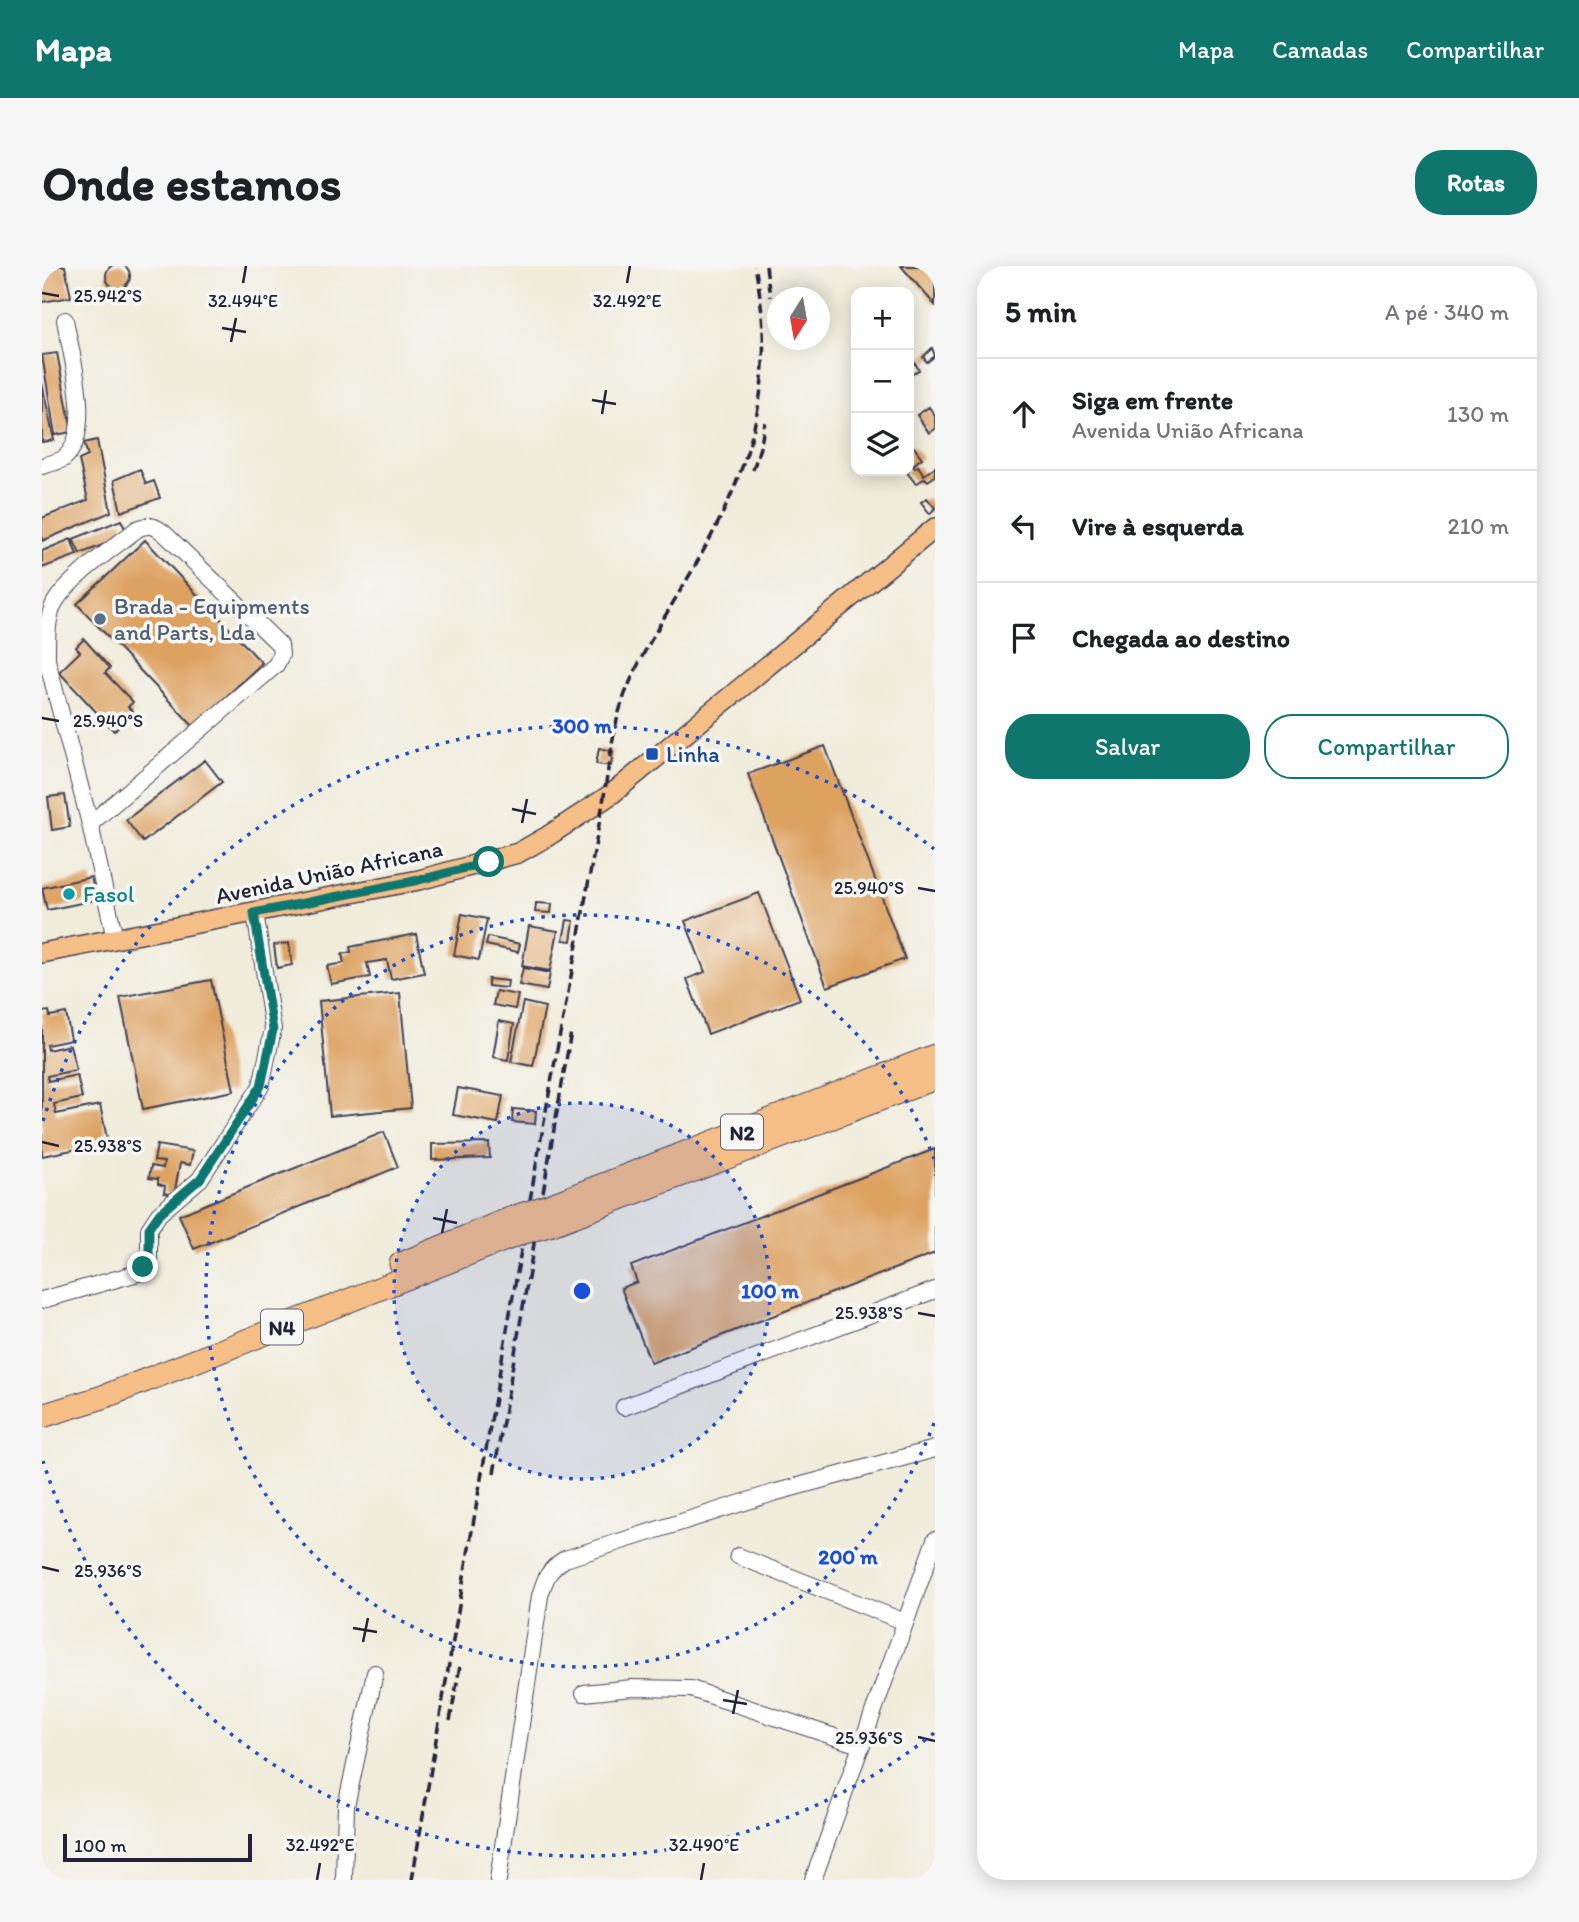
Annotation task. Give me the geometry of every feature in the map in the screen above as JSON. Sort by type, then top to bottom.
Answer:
[{"type":"highway","name":"N2","points":[[550,1215],[935,1056]]},
{"type":"highway","name":"N2","points":[[582,1213],[935,1078]]},
{"type":"highway","name":"N4","points":[[42,1401],[516,1226],[550,1215],[582,1213]]},
{"type":"highway","name":"N4","points":[[42,1416],[103,1397],[516,1226]]},
{"type":"main road","name":"Avenida União Africana","points":[[42,953],[419,880],[518,853],[613,793],[935,528]]},
{"type":"street","points":[[42,466],[62,460],[70,452],[79,433],[81,415],[65,320]]},
{"type":"street","points":[[90,824],[276,665],[281,656],[280,645],[154,526],[145,525],[137,529],[71,584],[55,602],[49,621],[47,660],[90,824],[115,939]]},
{"type":"street","points":[[42,1300],[138,1273],[149,1260],[149,1228],[159,1214],[200,1179],[261,1086],[273,1030],[254,913]]},
{"type":"street","points":[[624,1407],[935,1290]]},
{"type":"street","points":[[498,1880],[540,1596],[544,1580],[552,1567],[565,1559],[760,1497],[935,1449]]},
{"type":"street","points":[[813,1880],[935,1541]]},
{"type":"street","points":[[738,1556],[905,1622]]},
{"type":"street","points":[[344,1880],[346,1806],[375,1673]]},
{"type":"street","points":[[584,1693],[632,1688],[691,1689],[862,1746]]},
{"type":"building","points":[[118,264],[126,268],[130,276],[126,284],[118,288],[110,284],[106,276],[110,268]]},
{"type":"building","points":[[42,266],[65,266],[71,297],[42,302]]},
{"type":"building","points":[[901,266],[935,266],[935,305],[914,281]]},
{"type":"building","points":[[932,348],[935,356],[927,362],[923,357]]},
{"type":"building","points":[[57,353],[72,432],[55,435],[42,355]]},
{"type":"building","points":[[42,383],[54,440],[42,442]]},
{"type":"building","points":[[929,407],[935,416],[935,429],[929,433],[917,415]]},
{"type":"building","points":[[97,440],[111,512],[42,541],[42,518],[88,500],[79,460],[88,456],[84,443]]},
{"type":"building","points":[[914,447],[922,458],[914,464]]},
{"type":"building","points":[[914,466],[918,466],[924,475],[935,467],[935,476],[916,484],[910,476],[914,476]]},
{"type":"building","points":[[140,469],[146,484],[154,481],[160,498],[121,512],[114,480]]},
{"type":"building","points":[[927,498],[935,508],[930,514],[921,502]]},
{"type":"building","points":[[121,520],[128,535],[80,554],[73,539]]},
{"type":"building","points":[[71,539],[77,555],[42,568],[42,551]]},
{"type":"building","points":[[145,540],[262,663],[194,727],[77,604]]},
{"type":"building","points":[[84,639],[110,668],[105,673],[133,702],[128,707],[134,713],[114,731],[59,672],[80,652],[76,647]]},
{"type":"building","points":[[825,746],[905,959],[827,987],[748,774]]},
{"type":"building","points":[[599,748],[613,751],[611,766],[596,764]]},
{"type":"building","points":[[205,760],[222,782],[143,842],[126,820]]},
{"type":"building","points":[[65,795],[70,827],[52,830],[48,797]]},
{"type":"building","name":"Fasol","points":[[91,877],[96,900],[47,910],[42,888]]},
{"type":"building","points":[[759,893],[800,999],[708,1034],[687,979],[705,972],[685,921]]},
{"type":"building","points":[[536,903],[552,904],[551,913],[535,912]]},
{"type":"building","points":[[462,914],[487,919],[479,960],[454,955]]},
{"type":"building","points":[[567,920],[574,921],[571,941],[563,940]]},
{"type":"building","points":[[529,926],[558,931],[550,971],[522,966]]},
{"type":"building","points":[[416,934],[424,973],[391,979],[387,960],[367,963],[370,977],[331,984],[327,966],[344,963],[342,954],[351,952],[350,947]]},
{"type":"building","points":[[488,937],[520,944],[518,952],[486,945]]},
{"type":"building","points":[[289,943],[292,965],[277,968],[274,945]]},
{"type":"building","points":[[523,968],[550,973],[547,990],[519,985]]},
{"type":"building","points":[[488,979],[508,981],[507,988],[488,986]]},
{"type":"building","points":[[211,980],[234,1091],[143,1109],[120,997]]},
{"type":"building","points":[[496,991],[518,995],[515,1009],[493,1005]]},
{"type":"building","points":[[400,993],[411,1108],[330,1116],[319,1001]]},
{"type":"building","points":[[523,1002],[545,1007],[533,1066],[511,1062]]},
{"type":"building","points":[[49,1011],[50,1016],[66,1013],[71,1040],[47,1045],[48,1050],[70,1045],[76,1070],[47,1076],[48,1081],[77,1075],[82,1098],[54,1104],[56,1114],[100,1105],[108,1143],[42,1156],[42,1012]]},
{"type":"building","points":[[499,1021],[514,1024],[508,1060],[493,1057]]},
{"type":"building","points":[[458,1088],[503,1096],[498,1123],[453,1115]]},
{"type":"building","points":[[513,1109],[536,1111],[535,1124],[512,1122]]},
{"type":"building","points":[[384,1132],[398,1167],[194,1249],[179,1215]]},
{"type":"building","points":[[489,1143],[490,1158],[432,1160],[432,1144]]},
{"type":"building","points":[[157,1145],[193,1151],[190,1165],[180,1163],[174,1195],[164,1193],[165,1186],[158,1184],[158,1179],[149,1178],[151,1166],[163,1168],[164,1162],[154,1161]]},
{"type":"building","points":[[935,1149],[935,1253],[651,1363],[621,1288],[637,1282],[631,1266]]},
{"type":"railway","points":[[412,1880],[613,736],[620,708],[639,663],[710,538],[743,464],[754,428],[761,390],[763,351],[762,310],[755,266]]},
{"type":"railway","points":[[766,266],[769,287]]},
{"type":"railway","points":[[753,470],[765,422]]},
{"type":"railway","points":[[494,1473],[571,1032]]},
{"type":"railway","points":[[450,1721],[460,1666]]},
{"type":"place","name":"Brada - Equipments and Parts, Lda","points":[[100,619]]},
{"type":"place","name":"Linha","points":[[652,754]]},
{"type":"place","name":"Fasol","points":[[69,894]]},
{"type":"route","points":[[143,1267],[149,1260],[149,1228],[159,1214],[200,1179],[261,1086],[273,1030],[254,913],[419,880],[489,862]]}]
